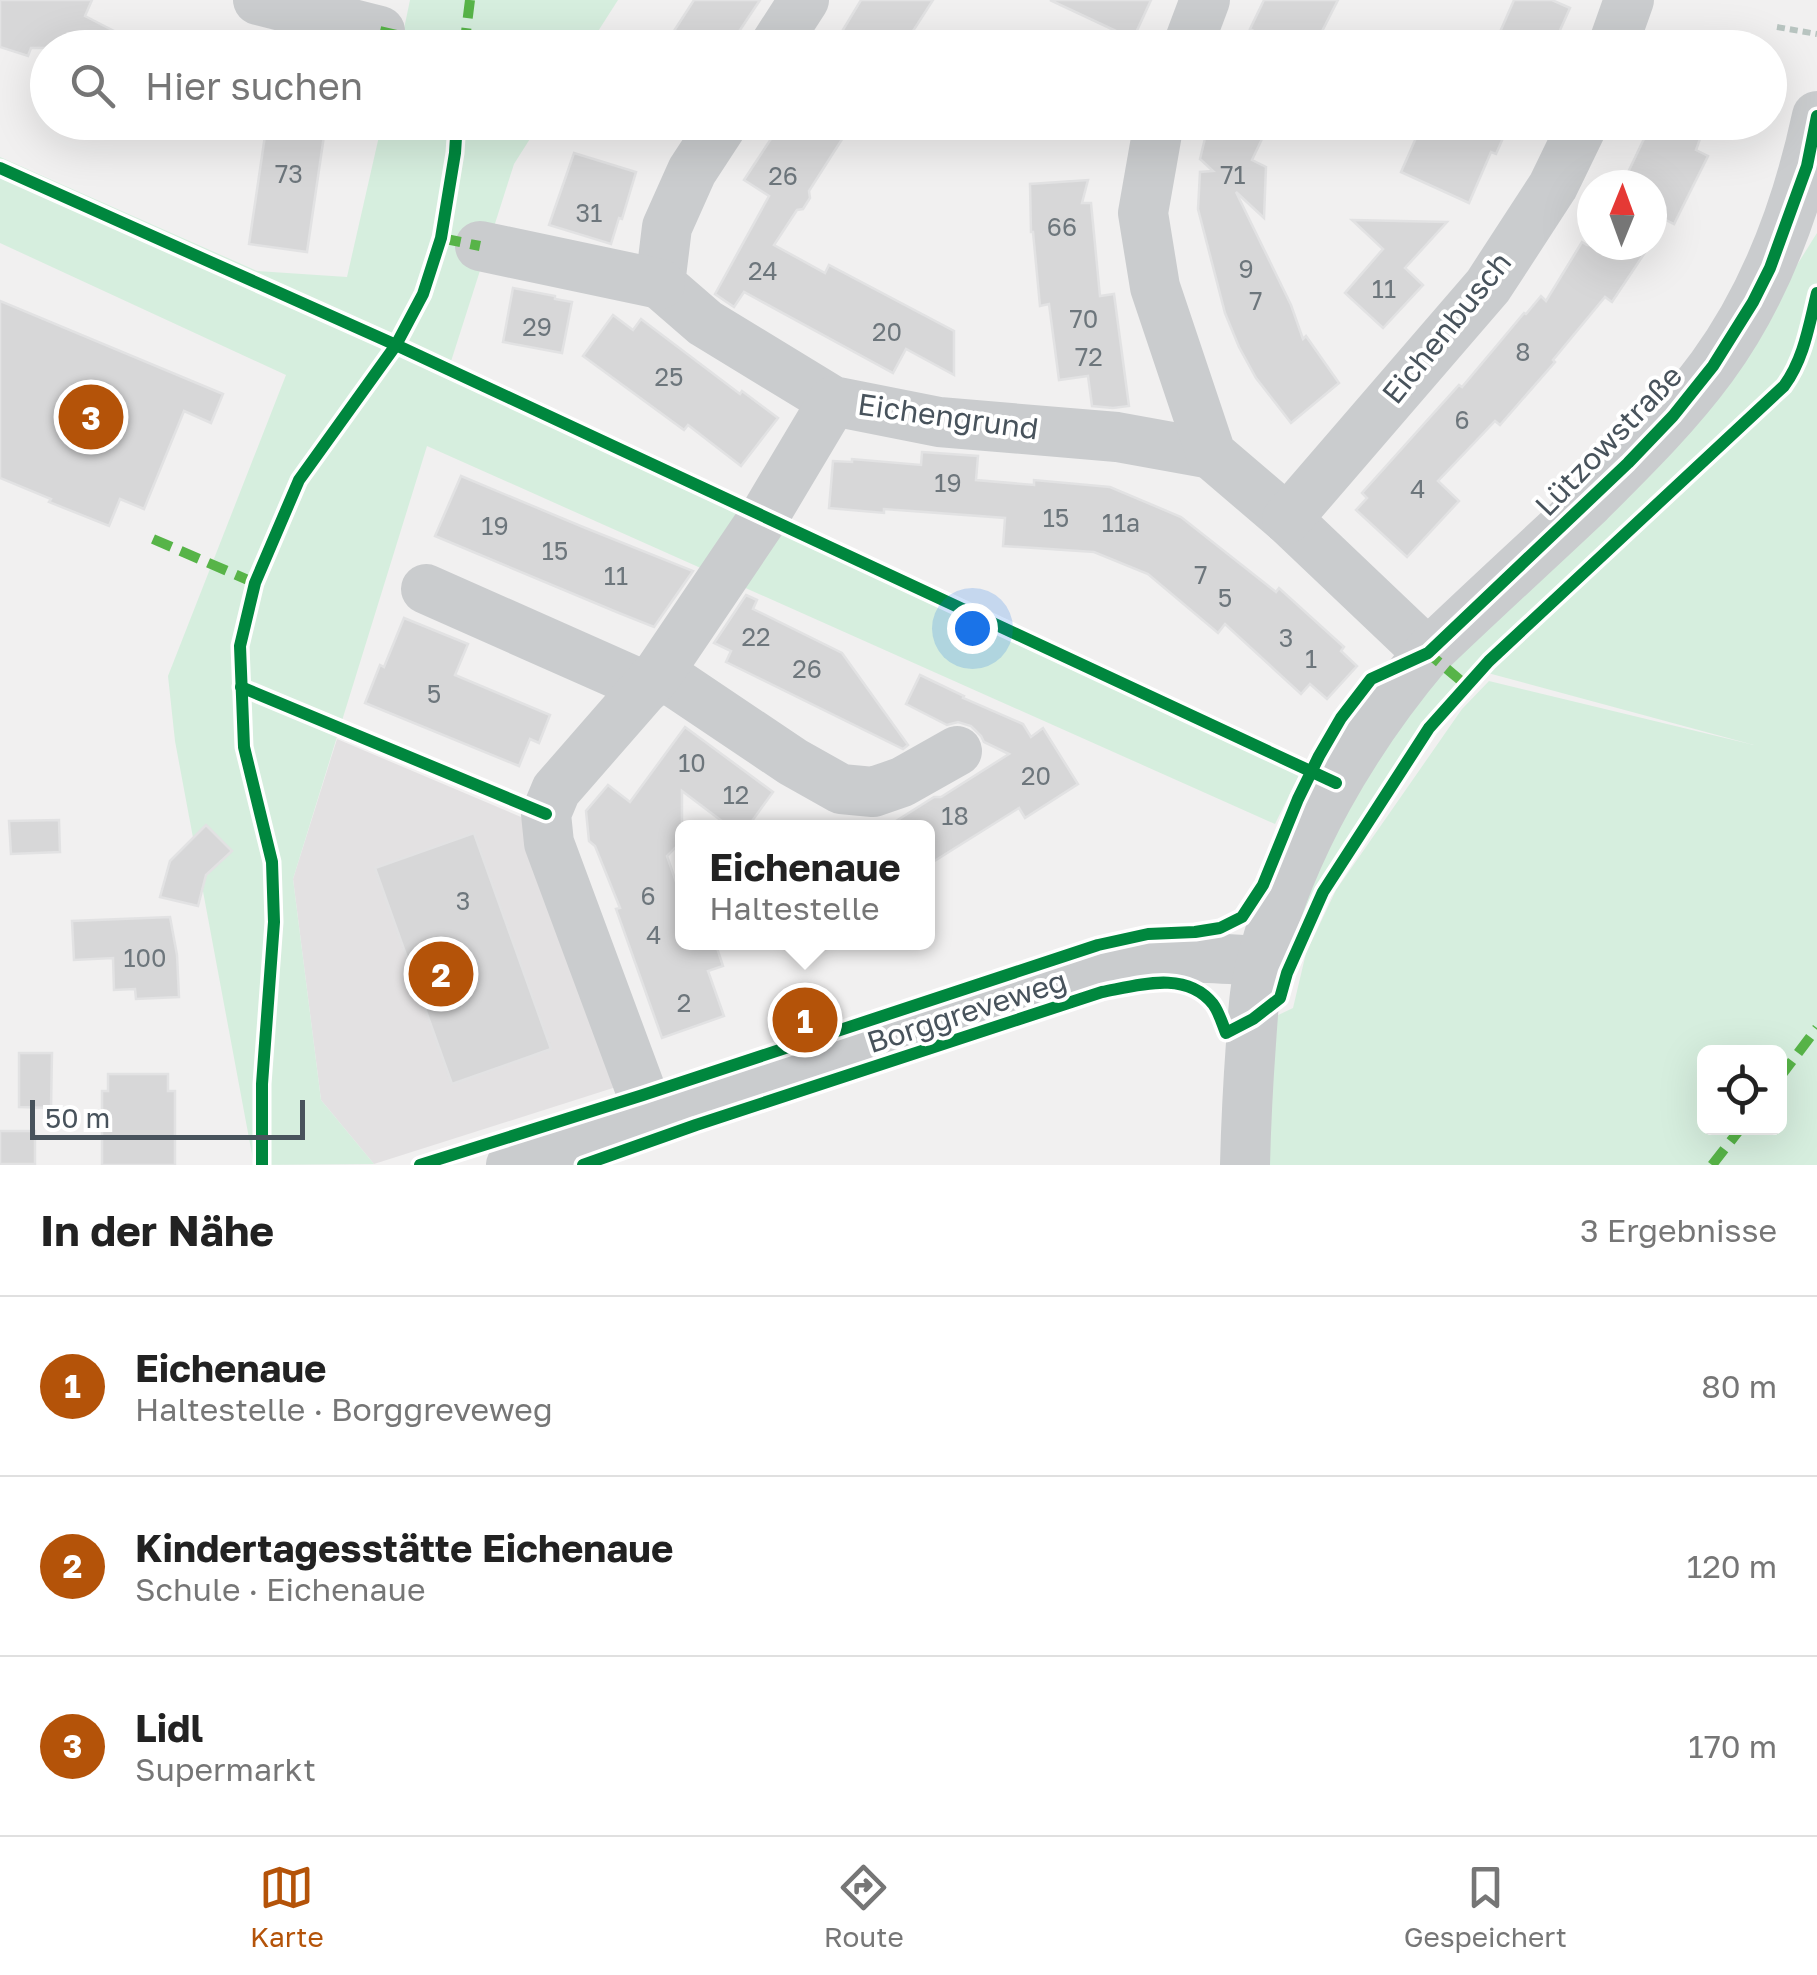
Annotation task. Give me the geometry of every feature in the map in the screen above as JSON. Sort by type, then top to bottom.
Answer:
[{"type":"street","points":[[258,0],[376,30]]},
{"type":"street","points":[[785,30],[804,0]]},
{"type":"street","points":[[1194,30],[1205,0]]},
{"type":"street","points":[[1618,30],[1629,0]]},
{"type":"street","name":"Lützowstraße","points":[[1245,1165],[1253,1019],[1261,961],[1316,819],[1400,686],[1428,653],[1628,463],[1714,366],[1770,268],[1800,238],[1806,166],[1817,116]]},
{"type":"street","points":[[660,284],[667,227],[692,171],[712,140]]},
{"type":"street","points":[[1156,140],[1143,212],[1155,287],[1211,454],[1428,653]]},
{"type":"street","name":"Eichenbusch","points":[[1286,519],[1488,286],[1554,186],[1576,140]]},
{"type":"street","name":"Eichengrund","points":[[480,246],[660,284],[705,323],[832,400],[939,422],[1117,436],[1211,454]]},
{"type":"street","points":[[650,1118],[550,844],[546,814],[556,790],[654,680],[765,515],[832,400]]},
{"type":"street","points":[[426,589],[654,680],[841,789],[873,792],[902,782],[957,751]]},
{"type":"street","name":"Borggreveweg","points":[[511,1165],[1084,974],[1136,961],[1261,961]]},
{"type":"path","points":[[1776,27],[1817,34]]},
{"type":"shaded area","points":[[337,739],[521,817],[612,1068],[613,1088],[374,1164],[321,1100],[293,879]]},
{"type":"green space","points":[[410,0],[618,0],[599,30],[404,30]]},
{"type":"green space","points":[[378,140],[529,140],[514,164],[447,374],[1301,771],[1275,824],[427,446],[293,879],[321,1100],[374,1164],[254,1165],[175,741],[168,676],[286,375],[0,243],[0,157],[257,271],[347,277]]},
{"type":"green space","points":[[1817,233],[1817,1165],[1265,1165],[1272,1018],[1293,1008],[1306,953],[1336,890],[1462,709],[1489,681],[1754,745],[1473,669],[1446,696],[1414,740],[1318,891],[1282,972],[1291,929],[1351,797],[1443,667],[1785,284]]},
{"type":"building","points":[[0,0],[92,0],[85,16],[112,30],[30,30],[28,56],[0,47]]},
{"type":"building","points":[[694,0],[760,0],[740,30],[675,30]]},
{"type":"building","points":[[861,0],[933,0],[914,30],[843,30]]},
{"type":"building","points":[[1050,0],[1151,0],[1137,30],[1114,30]]},
{"type":"building","points":[[1264,0],[1338,0],[1323,30],[1250,29]]},
{"type":"building","points":[[1514,0],[1552,0],[1570,8],[1560,30],[1501,30]]},
{"type":"building","points":[[264,140],[323,140],[307,252],[249,244]]},
{"type":"building","points":[[770,140],[842,140],[809,191],[810,198],[803,209],[797,210],[774,245],[825,273],[829,265],[954,331],[954,375],[906,349],[893,373],[744,292],[734,307],[715,294],[769,196],[744,180]]},
{"type":"building","points":[[1205,140],[1261,140],[1252,160],[1266,167],[1264,218],[1236,192],[1291,305],[1303,339],[1306,336],[1339,383],[1291,423],[1256,378],[1225,313],[1198,209],[1200,172],[1213,171],[1200,159]]},
{"type":"building","points":[[1415,140],[1502,140],[1496,154],[1491,152],[1469,203],[1401,172]]},
{"type":"building","points":[[1643,140],[1700,140],[1696,150],[1708,156],[1674,224],[1667,220],[1667,170],[1629,170]]},
{"type":"building","points":[[574,153],[636,172],[611,244],[549,225]]},
{"type":"building","points":[[1088,180],[1082,203],[1091,203],[1100,296],[1114,294],[1129,406],[1092,406],[1088,376],[1059,380],[1049,304],[1040,306],[1030,184]]},
{"type":"building","points":[[1352,220],[1447,222],[1405,268],[1423,285],[1383,328],[1345,293],[1383,249]]},
{"type":"building","points":[[1577,250],[1577,260],[1640,260],[1612,302],[1605,297],[1500,425],[1495,421],[1438,481],[1459,501],[1407,557],[1356,510],[1367,498],[1362,493],[1459,385],[1462,387],[1524,313],[1541,296],[1546,301]]},
{"type":"building","points":[[513,288],[572,302],[562,353],[503,342]]},
{"type":"building","points":[[0,301],[223,394],[211,423],[184,411],[144,509],[120,499],[109,526],[0,478]]},
{"type":"building","points":[[613,315],[633,330],[641,319],[778,418],[741,466],[688,425],[684,430],[583,356]]},
{"type":"building","points":[[922,452],[978,456],[976,480],[1034,485],[1034,480],[1110,487],[1181,517],[1276,592],[1279,588],[1344,647],[1341,651],[1357,666],[1327,699],[1310,684],[1301,694],[1225,624],[1218,633],[1148,574],[1094,552],[1003,546],[1005,518],[829,508],[833,461],[921,465]]},
{"type":"building","points":[[461,476],[693,571],[654,627],[619,613],[435,536]]},
{"type":"building","points":[[746,595],[757,600],[753,609],[842,653],[908,745],[903,749],[726,662],[731,651],[714,643]]},
{"type":"building","points":[[404,618],[468,644],[455,675],[550,715],[539,743],[530,739],[519,766],[365,703]]},
{"type":"building","points":[[920,675],[1023,724],[1031,737],[1043,728],[1078,784],[1025,818],[1019,808],[935,861],[935,820],[898,820],[1009,754],[984,742],[971,726],[958,722],[947,725],[906,704]]},
{"type":"building","points":[[685,727],[773,792],[753,820],[720,820],[682,791],[682,820],[675,820],[675,848],[667,856],[675,879],[675,950],[718,950],[723,966],[708,971],[724,1016],[662,1038],[616,909],[620,908],[595,846],[589,841],[586,811],[608,785],[630,802]]},
{"type":"building","points":[[59,820],[60,852],[11,854],[9,821]]},
{"type":"building","points":[[206,825],[232,851],[206,875],[198,906],[160,897],[170,861]]},
{"type":"building","points":[[474,833],[551,1049],[452,1084],[375,868]]},
{"type":"building","points":[[170,917],[179,997],[136,999],[135,989],[114,990],[113,958],[74,960],[72,921]]},
{"type":"building","points":[[19,1053],[52,1053],[51,1108],[19,1107]]},
{"type":"building","points":[[108,1074],[168,1074],[168,1091],[175,1091],[175,1165],[102,1165],[102,1091],[108,1091]]},
{"type":"building","points":[[0,1131],[35,1131],[35,1164],[0,1164]]},
{"type":"marked path","points":[[466,30],[470,0]]},
{"type":"marked path","points":[[441,238],[480,246]]},
{"type":"marked path","points":[[153,539],[255,583]]},
{"type":"marked path","points":[[1423,655],[1428,653],[1466,685]]},
{"type":"marked path","points":[[1787,1068],[1817,1028]]},
{"type":"marked path","points":[[1712,1165],[1736,1135]]},
{"type":"cycle path","points":[[420,1165],[1098,945],[1148,934],[1220,928],[1242,917],[1263,885],[1319,756],[1341,718],[1371,679],[1428,653],[1628,463],[1713,366],[1770,268],[1807,166],[1817,116]]},
{"type":"cycle path","points":[[262,1165],[262,1084],[274,922],[272,862],[244,747],[240,646],[255,583],[299,480],[396,345],[423,294],[441,238],[456,140]]},
{"type":"cycle path","points":[[0,168],[396,345],[1336,783]]},
{"type":"cycle path","points":[[583,1165],[1102,992],[1176,983],[1202,993],[1213,1004],[1226,1033],[1253,1019],[1280,998],[1323,892],[1429,728],[1489,661],[1784,386],[1801,353],[1817,293]]},
{"type":"cycle path","points":[[241,687],[546,814]]},
{"type":"place","name":"Lidl","points":[[91,417]]},
{"type":"place","name":"Kindertagesstätte Eichenaue","points":[[441,974]]},
{"type":"place","name":"Eichenaue","points":[[805,1020]]}]
